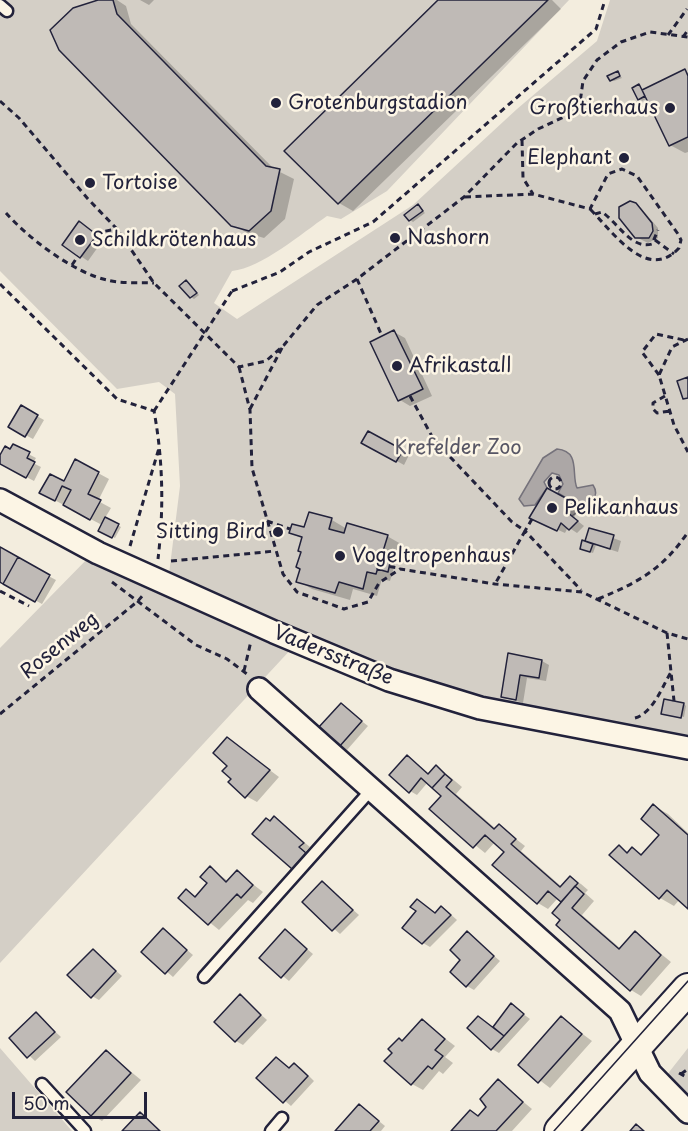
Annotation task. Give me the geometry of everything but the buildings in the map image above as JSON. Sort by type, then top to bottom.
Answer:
[{"type":"main road","points":[[560,1131],[688,989]]},
{"type":"street","name":"Vadersstraße","points":[[0,500],[98,553],[125,563],[256,624],[389,680],[480,708],[688,748]]},
{"type":"street","points":[[259,689],[620,1011],[650,1073],[688,1112]]},
{"type":"lane","points":[[204,977],[371,790]]},
{"type":"lane","points":[[42,1084],[85,1131]]},
{"type":"lane","points":[[270,1131],[282,1118]]},
{"type":"path","points":[[156,577],[164,516],[160,444],[154,411],[232,291],[280,272],[309,252],[373,222],[596,29],[605,0]]},
{"type":"path","points":[[668,35],[687,9]]},
{"type":"path","points":[[683,37],[688,30]]},
{"type":"path","points":[[579,110],[583,81],[597,60],[621,42],[650,32],[688,37]]},
{"type":"path","points":[[0,101],[19,118],[117,229],[154,283],[239,367],[250,410],[252,468],[265,520],[283,574],[297,592],[344,609],[368,602],[379,583],[400,569]]},
{"type":"path","points":[[239,367],[266,361],[284,345],[317,305],[357,279],[464,197],[522,140],[579,110],[632,112],[650,105]]},
{"type":"path","points":[[522,140],[523,178],[533,194]]},
{"type":"path","points":[[464,197],[533,194],[590,209],[629,249],[642,258],[654,261],[674,254],[679,248],[681,240],[678,234],[637,176],[630,172],[622,169],[608,174],[590,209]]},
{"type":"path","points":[[595,214],[602,212],[633,241],[644,246],[652,244],[658,230]]},
{"type":"path","points":[[6,213],[15,224],[71,265],[106,280],[154,283]]},
{"type":"path","points":[[94,233],[117,229]]},
{"type":"path","points":[[655,240],[674,254]]},
{"type":"path","points":[[629,249],[633,241]]},
{"type":"path","points":[[71,265],[78,256]]},
{"type":"path","points":[[357,279],[382,336]]},
{"type":"path","points":[[0,284],[117,399],[154,411]]},
{"type":"path","points":[[687,340],[656,334],[642,352],[660,375],[674,425],[688,452]]},
{"type":"path","points":[[660,375],[672,346],[687,340]]},
{"type":"path","points":[[250,410],[284,345]]},
{"type":"path","points":[[410,396],[434,440],[582,592]]},
{"type":"path","points":[[665,396],[652,403],[653,409],[657,413],[670,411]]},
{"type":"path","points":[[125,563],[160,444]]},
{"type":"path","points":[[559,478],[559,487],[549,488],[550,479],[559,478]]},
{"type":"path","points":[[495,584],[532,519]]},
{"type":"path","points":[[265,520],[290,529]]},
{"type":"path","points":[[598,599],[638,583],[674,553],[688,532]]},
{"type":"path","points":[[171,561],[275,551]]},
{"type":"path","points":[[379,565],[495,584],[582,592],[667,633],[688,639]]},
{"type":"path","points":[[0,591],[29,606]]},
{"type":"path","name":"Rosenweg","points":[[0,714],[138,601]]},
{"type":"path","points":[[148,607],[196,645],[227,659],[244,671],[256,624]]},
{"type":"path","points":[[667,633],[674,701]]},
{"type":"path","points":[[641,716],[651,705],[671,672]]},
{"type":"path","points":[[681,1074],[688,1069]]},
{"type":"green space","name":"Krefelder Zoo","points":[[0,0],[569,0],[387,191],[341,219],[327,216],[269,257],[256,264],[232,271],[214,303],[237,319],[413,205],[517,109],[597,41],[610,0],[688,0],[688,738],[489,701],[321,643],[169,574],[180,486],[175,394],[159,382],[117,389],[0,271]]},
{"type":"green space","points":[[93,553],[294,646],[0,963],[0,648]]},
{"type":"green space","points":[[0,1048],[72,1131],[0,1131]]},
{"type":"green space","points":[[688,1048],[688,1099],[666,1076]]},
{"type":"shaded area","points":[[557,449],[565,451],[572,459],[577,488],[593,485],[595,490],[590,503],[572,516],[568,513],[573,502],[558,493],[563,484],[559,475],[552,473],[544,482],[547,488],[535,505],[524,506],[519,499],[543,458]]},
{"type":"tram line","points":[[554,1131],[688,981]]},
{"type":"place","name":"Grotenburgstadion","points":[[276,103]]},
{"type":"place","name":"Großtierhaus","points":[[670,108]]},
{"type":"place","name":"Elephant","points":[[624,158]]},
{"type":"place","name":"Tortoise","points":[[90,183]]},
{"type":"place","name":"Nashorn","points":[[395,238]]},
{"type":"place","name":"Schildkrötenhaus","points":[[80,240]]},
{"type":"place","name":"Afrikastall","points":[[397,366]]},
{"type":"place","name":"Pelikanhaus","points":[[552,508]]},
{"type":"place","name":"Sitting Bird","points":[[278,532]]},
{"type":"place","name":"Vogeltropenhaus","points":[[340,556]]}]
